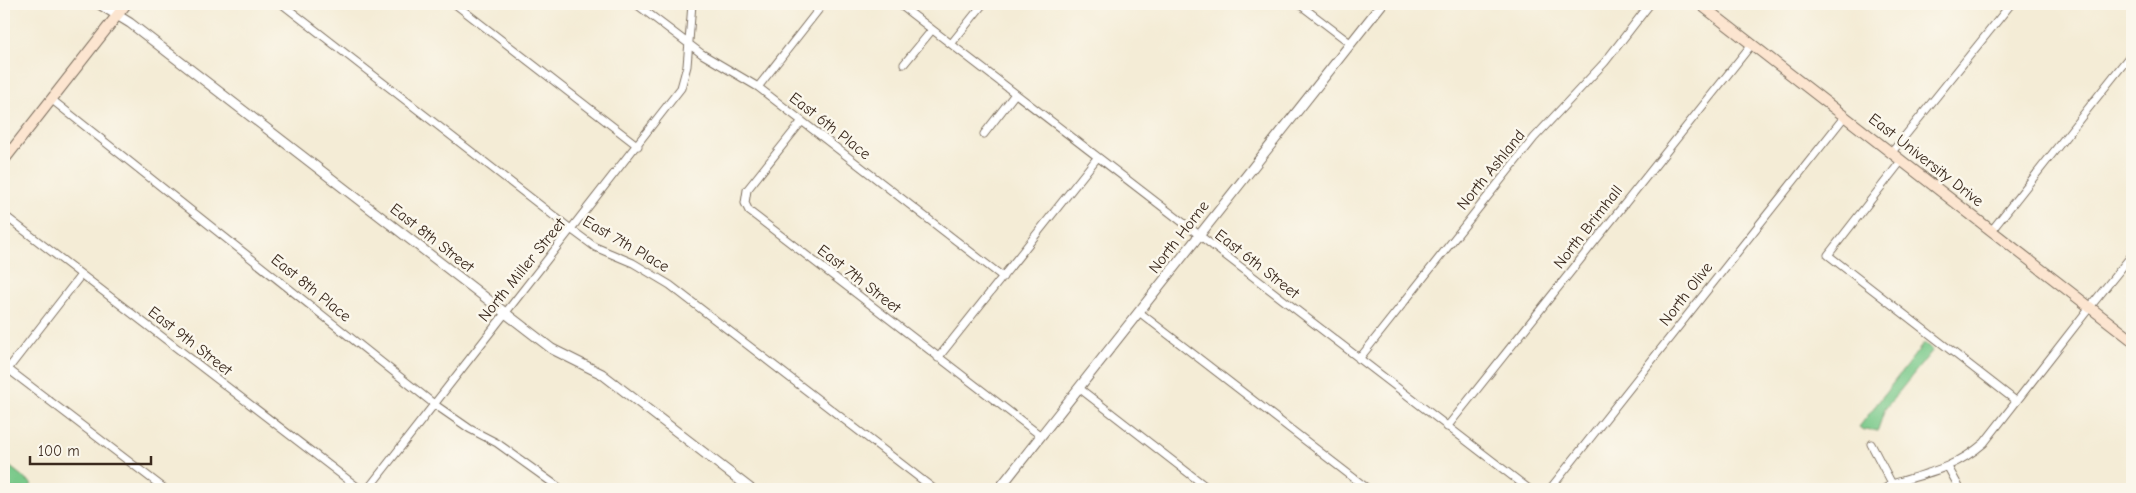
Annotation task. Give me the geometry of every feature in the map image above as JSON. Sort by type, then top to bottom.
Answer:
[{"type":"main road","points":[[4,160],[126,4]]},
{"type":"main road","name":"East University Drive","points":[[1700,4],[2132,340]]},
{"type":"street","name":"East 8th Street","points":[[99,4],[130,23],[554,351],[602,374],[751,489]]},
{"type":"street","name":"East 7th Place","points":[[282,4],[572,230],[596,246],[632,263],[670,285],[934,489]]},
{"type":"street","points":[[455,4],[638,146]]},
{"type":"street","name":"East 6th Place","points":[[636,4],[688,44],[758,87],[1003,277]]},
{"type":"street","name":"North Miller Street","points":[[368,489],[504,313],[638,146],[681,88],[687,66],[692,4]]},
{"type":"street","points":[[758,87],[823,4]]},
{"type":"street","name":"East 6th Street","points":[[899,4],[1529,489]]},
{"type":"street","points":[[951,44],[983,4]]},
{"type":"street","points":[[1300,4],[1350,43]]},
{"type":"street","name":"North Horne","points":[[999,489],[1382,4]]},
{"type":"street","name":"North Ashland","points":[[1359,359],[1534,138],[1605,62],[1650,4]]},
{"type":"street","points":[[1892,152],[2011,4]]},
{"type":"street","points":[[904,64],[932,30]]},
{"type":"street","name":"North Brimhall","points":[[1447,427],[1752,44]]},
{"type":"street","points":[[1992,230],[2132,53]]},
{"type":"street","points":[[984,134],[1015,94]]},
{"type":"street","name":"East 8th Place","points":[[51,99],[434,404],[470,429],[497,443],[561,489]]},
{"type":"street","name":"North Olive","points":[[1550,489],[1845,116]]},
{"type":"street","name":"East 7th Street","points":[[802,121],[747,190],[744,198],[746,207],[752,214],[1041,436]]},
{"type":"street","points":[[938,358],[1097,158]]},
{"type":"street","points":[[1902,160],[1828,255],[2016,401]]},
{"type":"street","name":"East 9th Street","points":[[4,215],[360,489]]},
{"type":"street","points":[[1884,489],[1892,484],[1948,468],[1984,444],[2132,255]]},
{"type":"street","points":[[81,276],[8,369],[165,489]]},
{"type":"street","points":[[1138,312],[1368,489]]},
{"type":"street","points":[[1079,388],[1209,489]]},
{"type":"street","points":[[1871,444],[1892,484]]},
{"type":"street","points":[[1948,468],[1960,489]]},
{"type":"green space","points":[[1924,343],[1933,350],[1885,409],[1877,432],[1867,429],[1863,430],[1859,427]]},
{"type":"green space","points":[[4,462],[32,484],[28,489],[4,489]]}]
